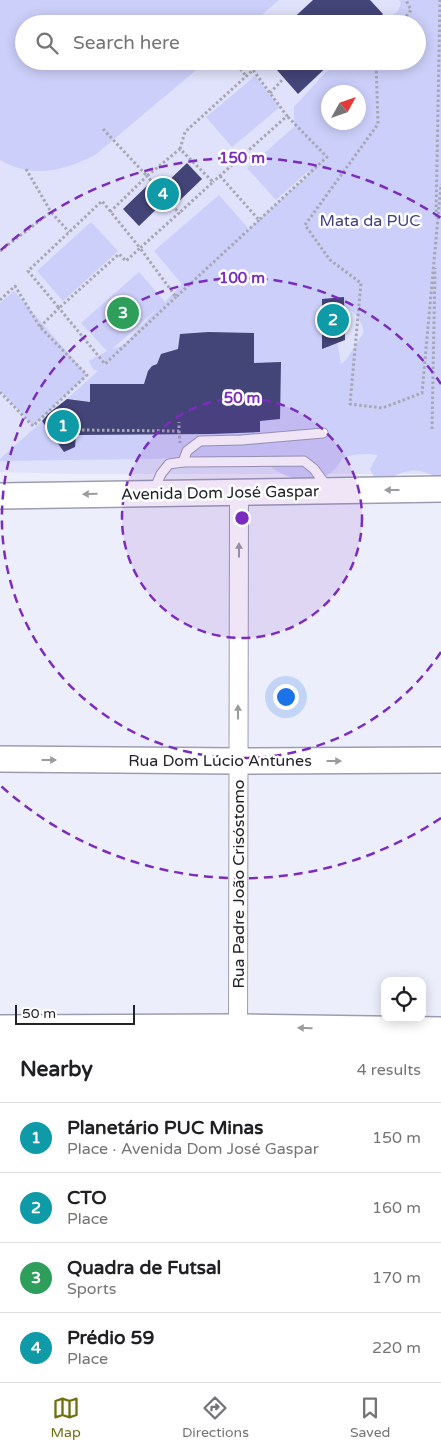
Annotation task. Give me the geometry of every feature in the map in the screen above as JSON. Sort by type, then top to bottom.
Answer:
[{"type":"street","name":"Avenida Dom José Gaspar","points":[[0,496],[239,491],[441,490]]},
{"type":"street","name":"Rua Padre João Crisóstomo","points":[[238,1032],[239,491]]},
{"type":"street","name":"Rua Dom Lúcio Antunes","points":[[0,760],[441,760]]},
{"type":"street","points":[[0,1028],[238,1032],[441,1030]]},
{"type":"lane","points":[[183,462],[187,451],[200,441],[242,440],[322,433]]},
{"type":"lane","points":[[153,493],[169,464],[183,462],[304,461],[314,468],[329,490]]},
{"type":"path","points":[[406,0],[411,10],[407,15]]},
{"type":"path","points":[[432,429],[440,0]]},
{"type":"path","points":[[241,70],[246,76]]},
{"type":"path","points":[[110,212],[147,176],[180,148],[185,132],[253,70],[287,116],[327,157],[105,364],[28,271],[102,201],[110,212],[140,248],[176,297]]},
{"type":"path","points":[[376,70],[378,124],[305,225],[330,260],[360,284],[350,404],[382,408],[422,393],[441,184]]},
{"type":"path","points":[[270,93],[284,78]]},
{"type":"path","points":[[40,327],[119,254],[126,262],[287,116]]},
{"type":"path","points":[[103,129],[179,213]]},
{"type":"path","points":[[180,148],[213,182]]},
{"type":"path","points":[[26,169],[51,212],[69,232]]},
{"type":"path","points":[[220,176],[259,220]]},
{"type":"path","points":[[0,251],[51,212]]},
{"type":"path","points":[[0,300],[15,286],[40,327],[87,375],[33,426],[0,392]]},
{"type":"path","points":[[82,430],[179,431],[180,422]]},
{"type":"shaded area","points":[[0,0],[441,0],[441,474],[75,474],[0,472]]},
{"type":"green space","points":[[0,0],[279,0],[262,15],[15,15],[15,70],[196,70],[95,155],[83,161],[60,169],[36,171],[12,166],[0,160]]},
{"type":"green space","name":"Mata da PUC","points":[[399,0],[441,0],[441,480],[418,471],[405,472],[388,478],[374,477],[370,469],[378,455],[369,454],[342,458],[336,468],[327,475],[317,479],[306,480],[283,474],[273,468],[265,461],[270,457],[0,461],[98,371],[93,369],[89,361],[107,351],[81,323],[139,272],[165,302],[182,284],[154,251],[219,195],[248,228],[242,235],[309,175],[309,170],[276,200],[247,168],[294,127],[294,107],[328,70],[426,70],[426,15],[393,15],[398,11],[401,3]],"holes":[[[343,307],[357,316],[364,332],[346,360],[341,364],[333,317]],[[158,308],[124,345],[112,349]]]},
{"type":"green space","points":[[255,76],[280,107],[232,147],[206,117]]},
{"type":"green space","points":[[91,222],[118,251],[63,301],[37,271]]},
{"type":"green space","points":[[14,291],[87,375],[33,426],[0,390],[0,303]]},
{"type":"building","points":[[313,0],[370,0],[383,14],[382,15],[297,15]]},
{"type":"building","points":[[277,70],[323,70],[298,94]]},
{"type":"building","points":[[187,163],[202,179],[174,206],[167,199],[139,226],[123,209],[153,180],[161,188]]},
{"type":"building","points":[[344,297],[345,340],[322,349],[322,299]]},
{"type":"building","points":[[208,332],[254,333],[254,363],[281,362],[280,419],[260,421],[260,432],[76,435],[75,447],[64,452],[42,421],[67,399],[90,402],[90,384],[144,384],[148,371],[157,364],[161,354],[178,349],[180,334]]},
{"type":"place","name":"Prédio 59","points":[[163,194]]},
{"type":"place","name":"Quadra de Futsal","points":[[123,313]]},
{"type":"place","name":"CTO","points":[[333,320]]},
{"type":"place","name":"Planetário PUC Minas","points":[[63,426]]}]
